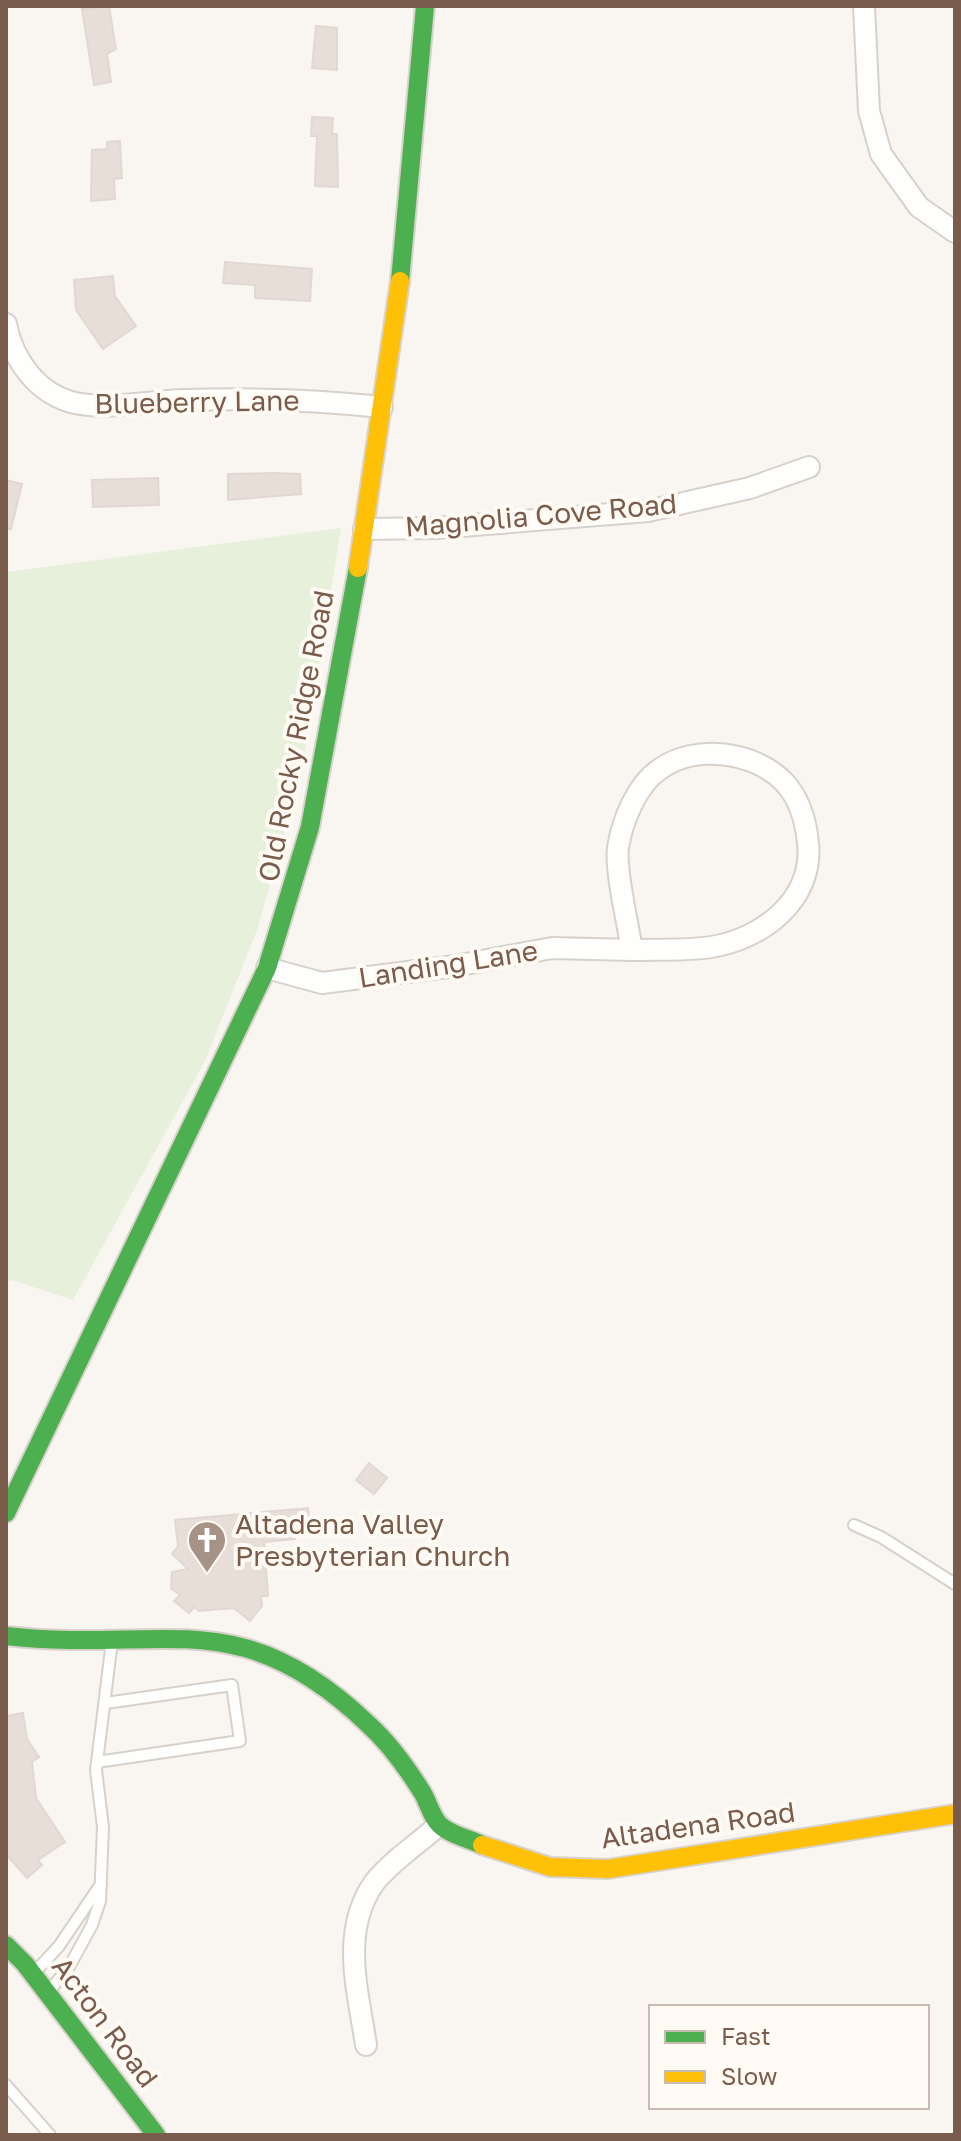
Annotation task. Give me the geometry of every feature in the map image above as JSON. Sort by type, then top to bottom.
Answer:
[{"type":"street","name":"Old Rocky Ridge Road","points":[[6,1513],[267,968],[287,916],[308,844],[364,529],[413,189],[425,6]]},
{"type":"street","points":[[864,6],[869,111],[881,154],[919,207],[955,232]]},
{"type":"street","name":"Blueberry Lane","points":[[6,324],[16,357],[23,368],[52,392],[74,402],[268,399],[382,407]]},
{"type":"street","name":"Magnolia Cove Road","points":[[364,529],[437,528],[648,511],[750,488],[809,467]]},
{"type":"street","name":"Landing Lane","points":[[267,968],[322,983],[455,966],[552,948],[632,950],[713,947],[759,933],[796,900],[810,859],[805,818],[784,782],[742,756],[704,754],[660,768],[634,798],[618,849],[632,950]]},
{"type":"street","points":[[6,1636],[46,1642],[216,1639],[287,1662],[326,1686],[371,1726],[429,1803],[439,1825],[375,1883],[356,1924],[352,1948],[366,2045]]},
{"type":"street","name":"Altadena Road","points":[[439,1825],[498,1852],[550,1867],[608,1869],[955,1814]]},
{"type":"street","name":"Acton Road","points":[[6,1945],[33,1974],[148,2133]]},
{"type":"lane","points":[[854,1525],[881,1537],[955,1584]]},
{"type":"lane","points":[[47,1993],[69,1967],[92,1925],[102,1882],[103,1827],[97,1762],[112,1639]]},
{"type":"lane","points":[[97,1762],[240,1741],[232,1685],[106,1703]]},
{"type":"lane","points":[[33,1974],[59,1946],[102,1882]]},
{"type":"lane","points":[[6,2085],[50,2135]]},
{"type":"green space","points":[[341,528],[301,775],[257,930],[205,1061],[73,1300],[12,1280],[6,1282],[6,572]]},
{"type":"building","points":[[109,6],[116,49],[107,54],[111,82],[94,85],[82,9]]},
{"type":"building","points":[[316,26],[337,28],[337,70],[312,68]]},
{"type":"building","points":[[312,117],[333,118],[332,134],[337,134],[338,187],[315,186],[317,136],[311,136]]},
{"type":"building","points":[[120,141],[122,178],[114,179],[115,199],[91,201],[92,150],[107,149],[107,142]]},
{"type":"building","points":[[225,262],[312,269],[310,301],[255,298],[255,285],[223,283]]},
{"type":"building","points":[[113,276],[115,296],[136,326],[103,349],[76,310],[74,280]]},
{"type":"building","points":[[228,474],[300,474],[301,494],[228,500]]},
{"type":"building","points":[[158,478],[159,505],[93,507],[92,480]]},
{"type":"building","points":[[6,480],[22,484],[11,529],[6,529]]},
{"type":"building","points":[[369,1463],[387,1478],[374,1494],[356,1480]]},
{"type":"building","points":[[308,1508],[310,1533],[295,1535],[295,1539],[264,1542],[268,1596],[261,1596],[262,1606],[250,1621],[234,1608],[199,1611],[194,1607],[189,1613],[174,1601],[180,1595],[171,1588],[172,1572],[188,1569],[172,1554],[178,1546],[175,1520]]},
{"type":"building","points":[[23,1713],[27,1739],[39,1757],[32,1762],[36,1798],[65,1842],[38,1860],[42,1865],[27,1878],[6,1854],[6,1716]]},
{"type":"traffic: fast","points":[[400,281],[425,6]]},
{"type":"traffic: fast","points":[[6,1513],[267,968],[310,827],[358,568]]},
{"type":"traffic: fast","points":[[6,1636],[61,1640],[197,1640],[238,1646],[279,1660],[322,1686],[377,1732],[410,1774],[443,1828],[482,1845]]},
{"type":"traffic: fast","points":[[6,1945],[25,1964],[156,2135]]},
{"type":"traffic: slow","points":[[358,568],[400,281]]},
{"type":"traffic: slow","points":[[482,1845],[550,1867],[608,1869],[955,1814]]},
{"type":"place","name":"Altadena Valley Presbyterian Church","points":[[207,1574]]}]
